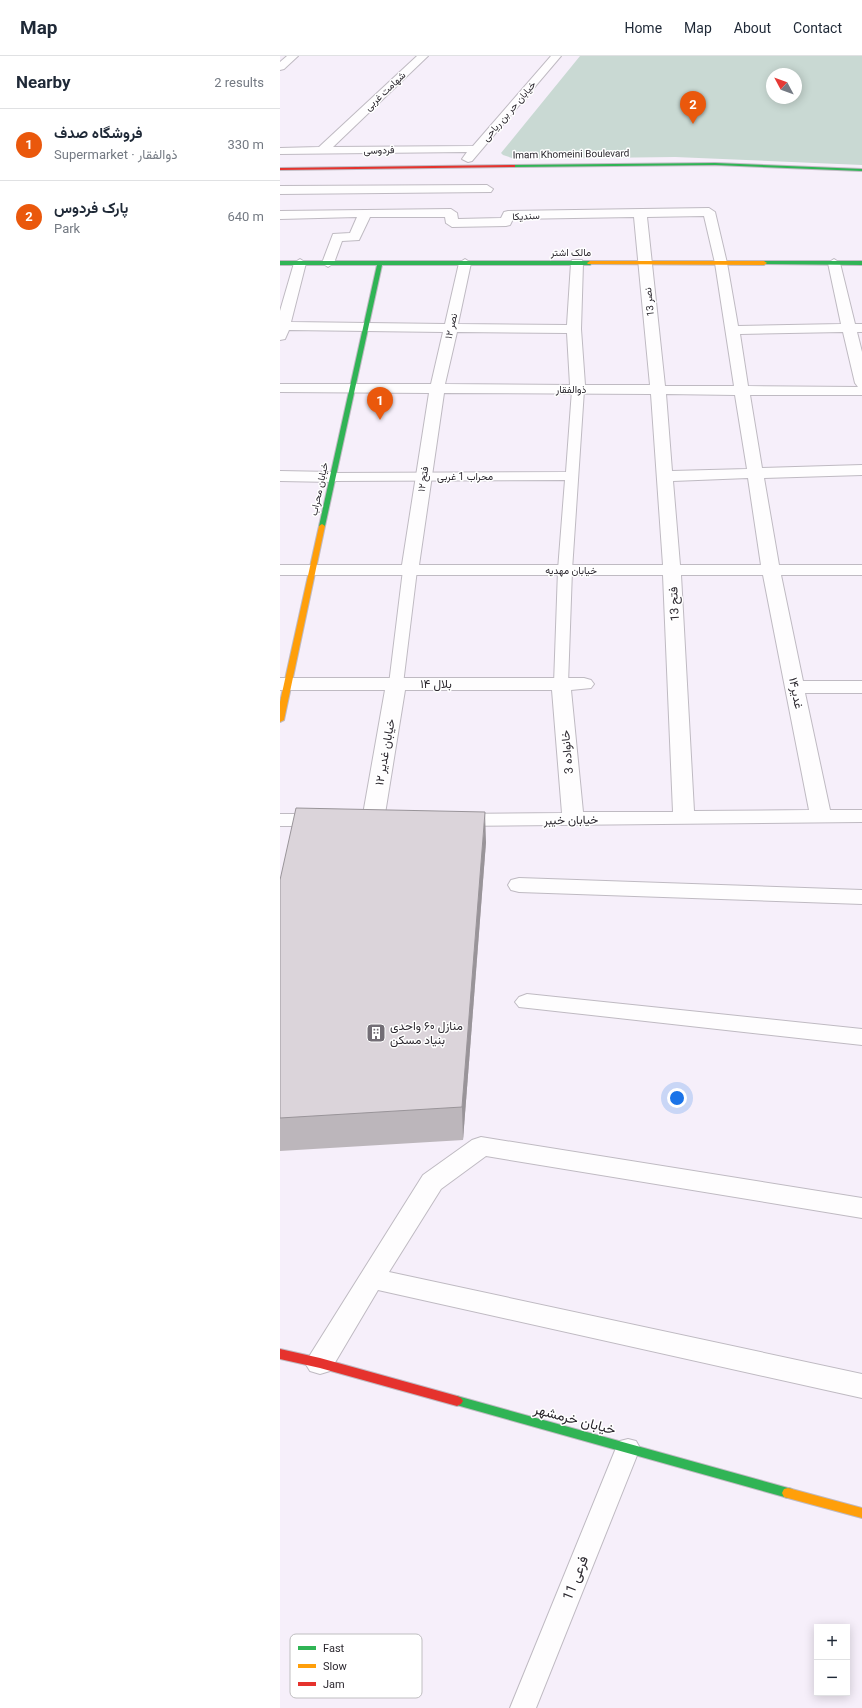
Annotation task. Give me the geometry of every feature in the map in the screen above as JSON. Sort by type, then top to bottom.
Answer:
[{"type":"street","points":[[280,67],[293,56]]},
{"type":"street","name":"شهامت غربی","points":[[323,150],[423,56]]},
{"type":"street","name":"خیابان حر بن ریاحی","points":[[462,166],[556,56]]},
{"type":"street","name":"فردوسی","points":[[280,151],[477,149]]},
{"type":"street","points":[[674,164],[680,171],[677,174]]},
{"type":"street","name":"Imam Khomeini Boulevard","points":[[280,169],[674,164],[714,169],[862,170]]},
{"type":"street","name":"Imam Khomeini Boulevard","points":[[280,177],[562,175]]},
{"type":"street","points":[[414,213],[418,189]]},
{"type":"street","points":[[280,190],[487,189]]},
{"type":"street","name":"سندیکا","points":[[280,215],[365,213],[451,214],[452,223],[506,222],[508,215],[640,213],[709,206],[721,263],[742,390]]},
{"type":"street","points":[[328,263],[337,237],[355,237],[365,213]]},
{"type":"street","name":"نصر 13","points":[[640,213],[658,390]]},
{"type":"street","name":"مالک اشتر","points":[[280,263],[862,263]]},
{"type":"street","points":[[300,263],[281,330],[366,327],[574,328]]},
{"type":"street","name":"خیابان محراب","points":[[280,720],[284,684],[313,570],[380,263]]},
{"type":"street","name":"نصر ۱۲","points":[[437,389],[465,263]]},
{"type":"street","points":[[578,263],[574,328],[578,390]]},
{"type":"street","points":[[834,263],[856,328],[862,383]]},
{"type":"street","points":[[732,330],[856,328]]},
{"type":"street","name":"ذوالفقار","points":[[280,388],[862,391]]},
{"type":"street","name":"فتح ۱۲","points":[[410,570],[437,389]]},
{"type":"street","name":"فتح 13","points":[[658,390],[672,570],[684,818]]},
{"type":"street","name":"غدیر۱۴","points":[[742,390],[771,570],[820,817]]},
{"type":"street","points":[[665,476],[862,470]]},
{"type":"street","points":[[280,476],[333,477]]},
{"type":"street","name":"خیابان مهدیه","points":[[280,570],[862,570]]},
{"type":"street","name":"بلال ۱۴","points":[[284,684],[584,684]]},
{"type":"street","name":"خیابان غدیر ۱۲","points":[[358,820],[396,684]]},
{"type":"street","name":"خانواده 3","points":[[561,684],[572,820]]},
{"type":"street","points":[[795,687],[862,687]]},
{"type":"street","name":"خیابان خیبر","points":[[435,820],[572,820],[862,816]]},
{"type":"street","points":[[280,820],[396,820]]},
{"type":"street","points":[[519,885],[862,896]]},
{"type":"street","points":[[528,1002],[862,1037]]},
{"type":"street","points":[[320,1363],[371,1278],[432,1182],[481,1146],[862,1208]]},
{"type":"street","points":[[371,1278],[862,1386]]},
{"type":"street","name":"خیابان خرمشهر","points":[[280,1354],[320,1363],[862,1513]]},
{"type":"lane","points":[[561,684],[565,570],[578,390]]},
{"type":"lane","name":"محراب 1 غربی","points":[[333,477],[572,476]]},
{"type":"lane","points":[[396,684],[410,570]]},
{"type":"lane","name":"فرعی 11","points":[[523,1708],[628,1448]]},
{"type":"shaded area","points":[[580,56],[862,56],[862,165],[675,157],[515,159],[501,153]]},
{"type":"building","name":"منازل ۶۰ واحدی بنیاد مسکن","points":[[296,808],[485,812],[462,1107],[280,1118],[280,880]]},
{"type":"traffic: fast","points":[[513,166],[715,164],[862,170]]},
{"type":"traffic: fast","points":[[280,263],[590,263]]},
{"type":"traffic: fast","points":[[322,526],[380,263]]},
{"type":"traffic: fast","points":[[764,263],[862,263]]},
{"type":"traffic: fast","points":[[457,1401],[788,1493]]},
{"type":"traffic: slow","points":[[590,263],[764,263]]},
{"type":"traffic: slow","points":[[280,720],[322,526]]},
{"type":"traffic: slow","points":[[788,1493],[862,1513]]},
{"type":"traffic: jam","points":[[280,169],[513,166]]},
{"type":"traffic: jam","points":[[280,1354],[320,1363],[457,1401]]},
{"type":"place","name":"پارک فردوس","points":[[693,124]]},
{"type":"place","name":"فروشگاه صدف","points":[[380,420]]},
{"type":"place","name":"منازل ۶۰ واحدی بنیاد مسکن","points":[[376,1033]]}]
